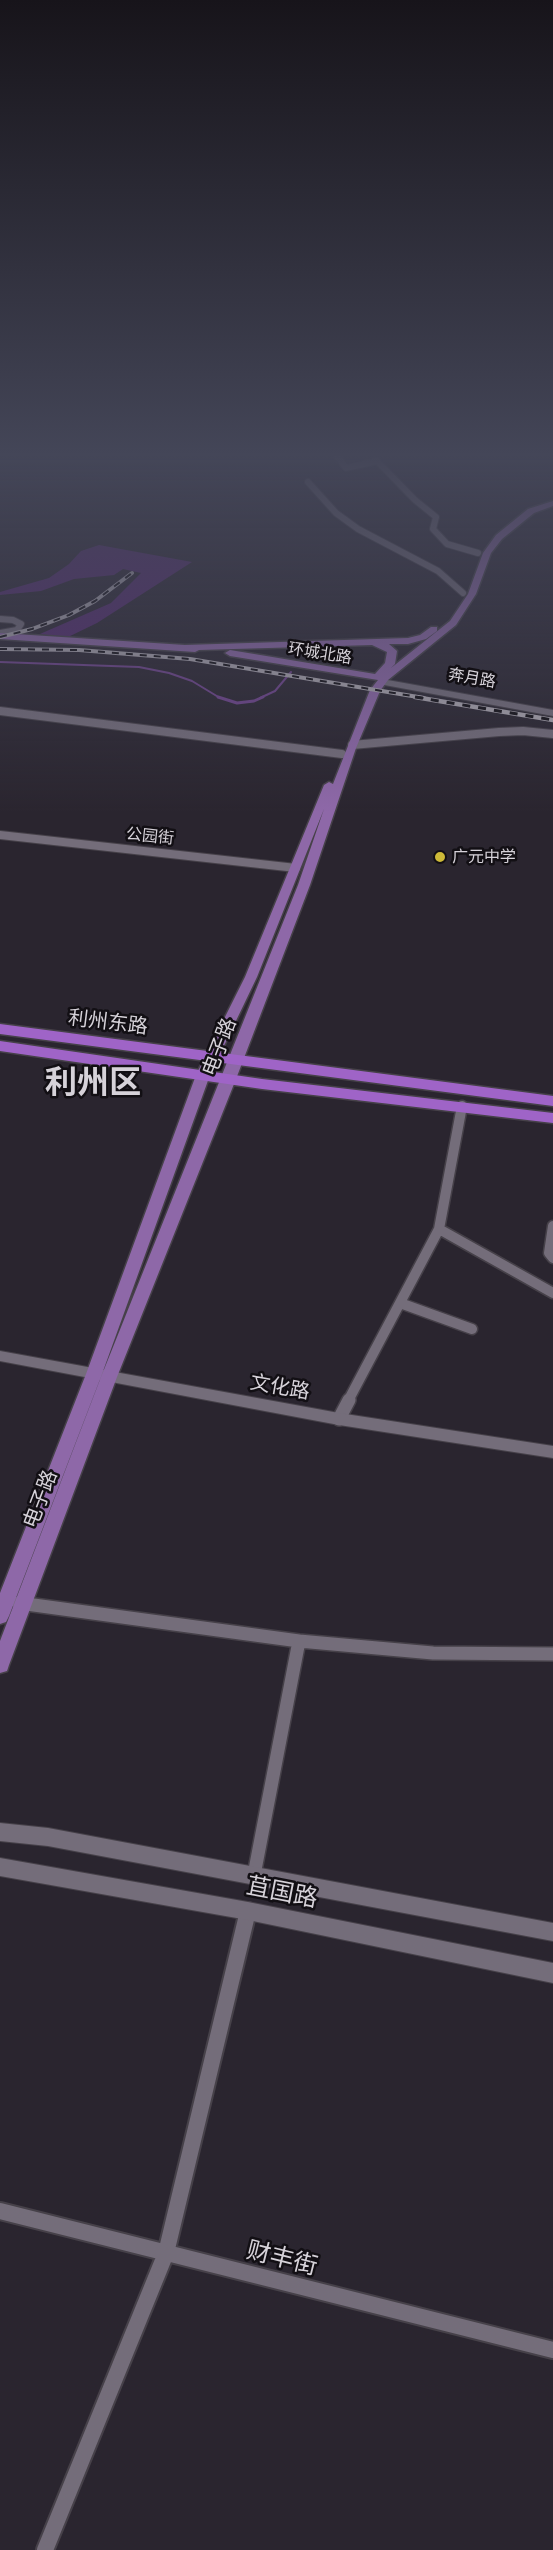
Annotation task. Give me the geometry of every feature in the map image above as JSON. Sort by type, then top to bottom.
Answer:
[{"type":"highway","name":"利州东路","points":[[0,1029],[553,1101]]},
{"type":"highway","name":"利州东路","points":[[0,1046],[229,1079],[553,1118]]},
{"type":"main road","points":[[186,648],[408,641],[423,637],[445,620],[463,593],[470,575]]},
{"type":"main road","name":"电子路","points":[[0,1665],[203,1075],[251,977],[368,689],[453,622],[472,594],[479,575]]},
{"type":"main road","name":"环城北路","points":[[0,635],[186,648],[382,679]]},
{"type":"main road","points":[[372,642],[388,646],[392,651],[390,664],[382,679]]},
{"type":"main road","points":[[285,663],[282,657],[286,652],[304,644]]},
{"type":"main road","points":[[362,675],[390,664]]},
{"type":"main road","name":"电子路","points":[[0,1616],[229,1079],[304,885],[352,745],[375,690],[382,679]]},
{"type":"street","points":[[443,575],[463,593]]},
{"type":"street","points":[[0,619],[16,620],[21,626],[0,635]]},
{"type":"street","points":[[382,679],[553,713]]},
{"type":"street","name":"奔月路","points":[[382,679],[553,707]]},
{"type":"street","points":[[0,711],[342,754]]},
{"type":"street","points":[[352,745],[499,732],[522,731],[553,734]]},
{"type":"street","name":"公园街","points":[[0,835],[296,868]]},
{"type":"street","points":[[339,1419],[439,1228],[462,1106]]},
{"type":"street","points":[[553,1226],[549,1253],[553,1258]]},
{"type":"street","points":[[439,1228],[553,1293]]},
{"type":"street","points":[[400,1304],[472,1329]]},
{"type":"street","name":"文化路","points":[[0,1356],[339,1419],[553,1452]]},
{"type":"street","points":[[6,1600],[299,1641],[432,1653],[553,1654]]},
{"type":"street","points":[[254,1875],[299,1641]]},
{"type":"street","name":"苴国路","points":[[0,1832],[48,1837],[553,1932]]},
{"type":"street","name":"苴国路","points":[[0,1867],[248,1911],[553,1973]]},
{"type":"street","points":[[45,2550],[166,2253],[248,1911]]},
{"type":"street","name":"财丰街","points":[[0,2211],[553,2350]]},
{"type":"shaded area","points":[[53,575],[114,575],[74,579],[41,591],[0,595],[0,592]]},
{"type":"shaded area","points":[[139,575],[172,575],[97,623],[66,638],[40,634],[111,603]]},
{"type":"waterway","points":[[0,662],[139,667],[169,673],[192,681],[219,697]]},
{"type":"waterway","points":[[260,698],[275,691],[291,672]]},
{"type":"waterway","points":[[219,697],[237,703],[254,701],[263,697]]},
{"type":"railway","points":[[0,637],[32,629],[69,615],[95,601],[129,575]]},
{"type":"railway","points":[[0,649],[79,650],[190,659],[424,698]]},
{"type":"railway","points":[[415,697],[553,720]]},
{"type":"place","name":"广元中学","points":[[440,857]]},
{"type":"district","name":"利州区","points":[[93,1082]]}]
